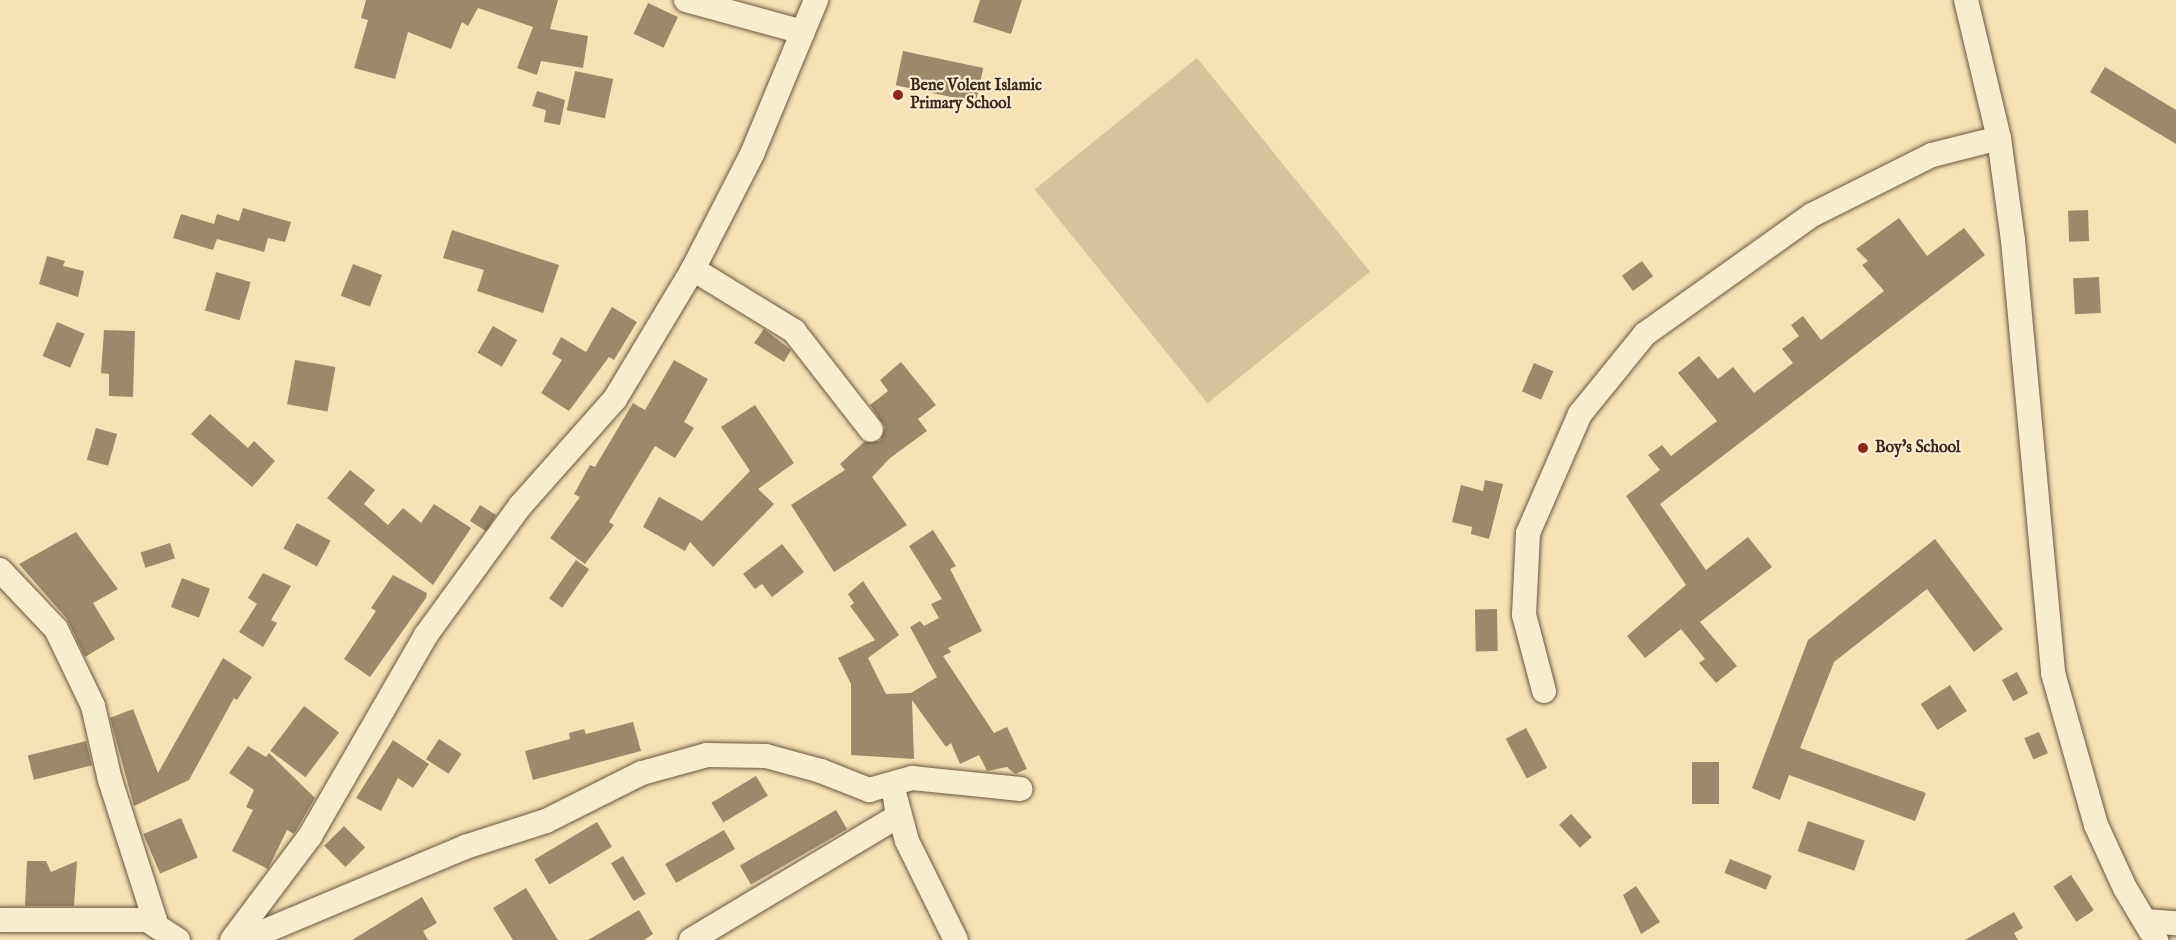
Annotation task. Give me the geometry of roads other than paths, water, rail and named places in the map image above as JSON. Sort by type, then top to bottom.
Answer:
[{"type":"street","points":[[686,0],[803,32]]},
{"type":"street","points":[[232,940],[310,836],[426,635],[520,507],[615,399],[693,269],[752,154],[816,0]]},
{"type":"street","points":[[1966,0],[1999,138],[2013,240],[2053,673],[2096,825],[2151,931],[2176,923]]},
{"type":"street","points":[[1544,691],[1524,615],[1528,533],[1580,414],[1645,334],[1812,215],[1932,155],[1999,138]]},
{"type":"street","points":[[693,269],[794,331],[871,430]]},
{"type":"street","points":[[0,570],[56,629],[93,706],[113,790],[158,926]]},
{"type":"street","points":[[244,940],[465,847],[546,821],[642,773],[707,755],[766,756],[821,771],[869,790],[893,786],[912,778],[1020,789]]},
{"type":"street","points":[[691,940],[898,816],[893,786]]},
{"type":"street","points":[[893,786],[907,841],[956,940]]},
{"type":"street","points":[[0,920],[147,920],[178,940]]},
{"type":"place","name":"Bene Volent Islamic Primary School","points":[[898,95]]},
{"type":"place","name":"Boy's School","points":[[1863,448]]}]
